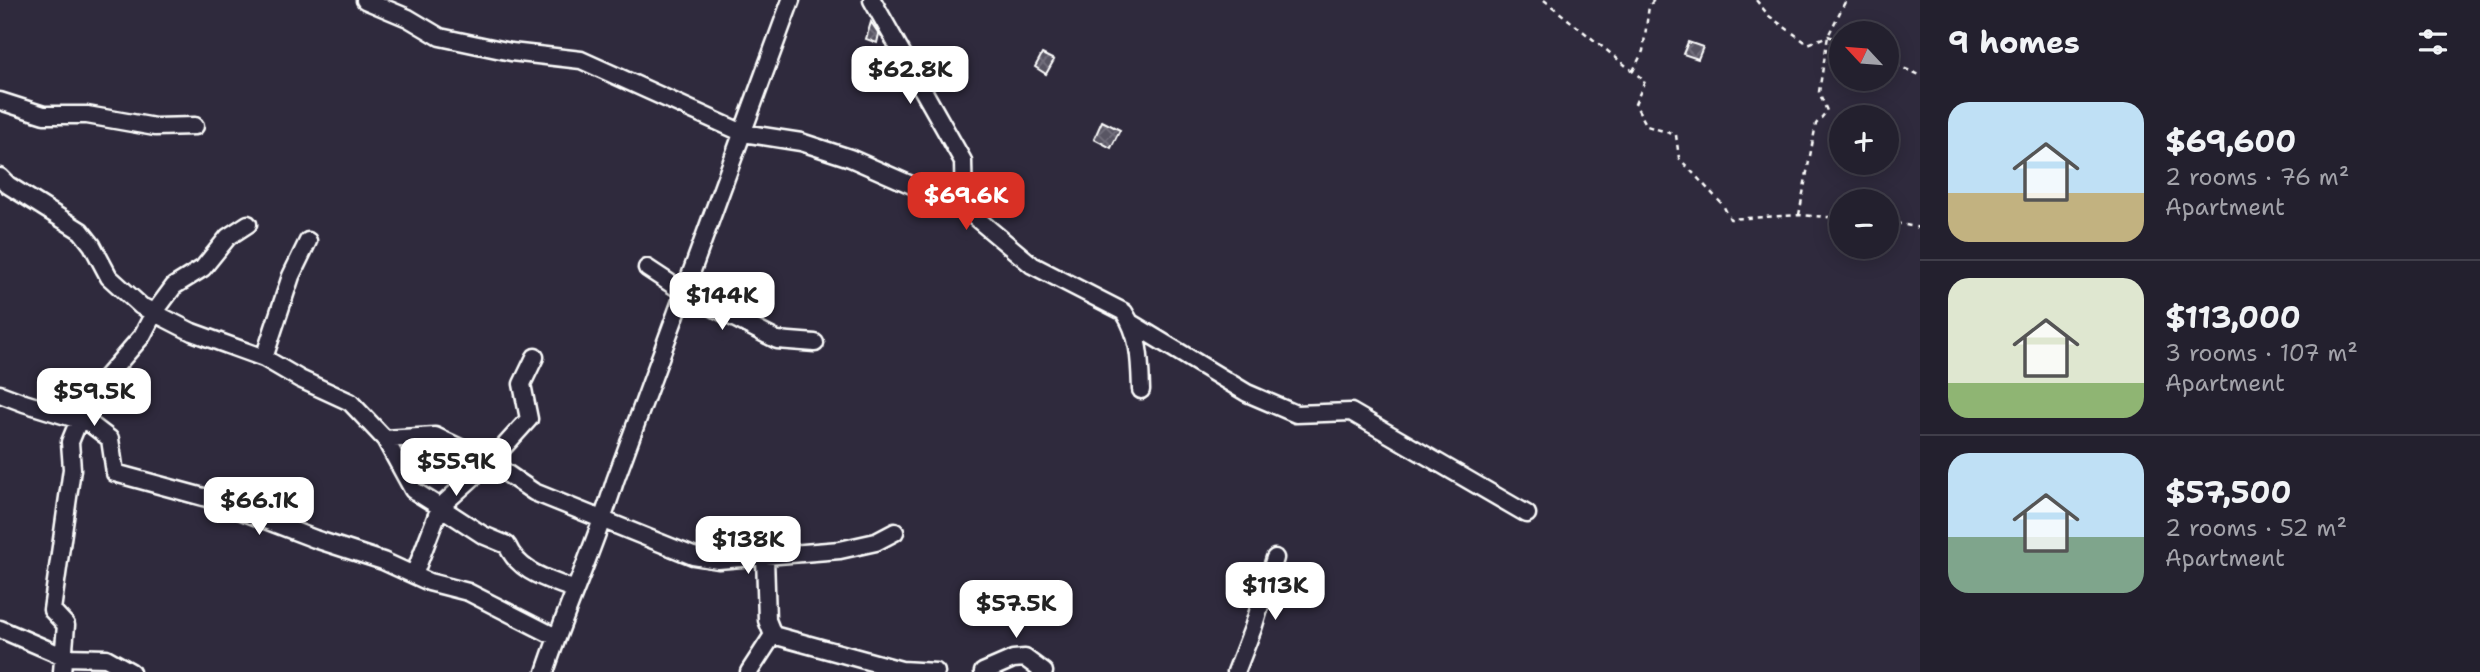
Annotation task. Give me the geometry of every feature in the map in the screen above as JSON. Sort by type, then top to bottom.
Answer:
[{"type":"street","points":[[365,0],[408,18],[440,37],[511,52],[581,60],[743,134],[801,142],[849,158],[964,208],[1032,265],[1124,312],[1140,349],[1142,390]]},
{"type":"street","points":[[545,672],[556,637],[603,521],[615,481],[791,0]]},
{"type":"street","points":[[872,0],[963,161],[964,208]]},
{"type":"street","points":[[0,102],[44,115],[87,115],[155,127],[195,125]]},
{"type":"street","points":[[0,177],[8,185],[80,231],[92,244],[109,278],[141,306],[192,332],[264,358],[300,379],[350,401],[385,439],[413,491],[483,535],[507,545],[513,559],[528,571],[575,590]]},
{"type":"street","points":[[63,664],[66,625],[52,610],[72,469],[70,442],[78,420],[88,398],[142,336],[154,313],[174,286],[203,268],[228,237],[248,224]]},
{"type":"street","points":[[264,358],[291,276],[308,241]]},
{"type":"street","points":[[647,268],[685,293],[777,340],[815,343]]},
{"type":"street","points":[[1131,323],[1247,393],[1296,414],[1351,412],[1527,514]]},
{"type":"street","points":[[414,575],[440,507],[490,462],[529,419],[522,384],[535,357]]},
{"type":"street","points":[[0,394],[89,423],[110,439],[115,473],[207,498],[315,539],[383,561],[429,582],[468,592],[556,637]]},
{"type":"street","points":[[385,439],[435,436],[490,462],[534,492],[693,556],[718,560],[841,550],[876,542],[895,532]]},
{"type":"street","points":[[765,557],[767,620],[773,635]]},
{"type":"street","points":[[1236,672],[1275,558]]},
{"type":"street","points":[[0,629],[63,664],[106,659],[131,672]]},
{"type":"street","points":[[773,635],[901,670],[936,672]]},
{"type":"street","points":[[749,672],[773,635]]},
{"type":"street","points":[[983,672],[1013,659],[1025,658],[1044,672]]},
{"type":"path","points":[[1544,0],[1645,80],[1635,104],[1647,126],[1676,135],[1679,158],[1723,205],[1730,219],[1799,215],[1829,217]]},
{"type":"path","points":[[1633,71],[1643,51],[1649,6],[1654,0]]},
{"type":"path","points":[[1756,0],[1769,16],[1808,44],[1828,36]]},
{"type":"path","points":[[1799,215],[1816,124],[1827,111],[1819,92],[1828,36],[1846,0]]},
{"type":"path","points":[[1899,66],[1920,75]]},
{"type":"path","points":[[1899,224],[1920,228]]},
{"type":"building","points":[[871,22],[879,34],[877,43],[866,39]]},
{"type":"building","points":[[1688,42],[1703,47],[1698,59],[1683,54]]},
{"type":"building","points":[[1042,54],[1054,60],[1046,74],[1035,67]]},
{"type":"building","points":[[1102,121],[1120,130],[1111,148],[1094,139]]}]
